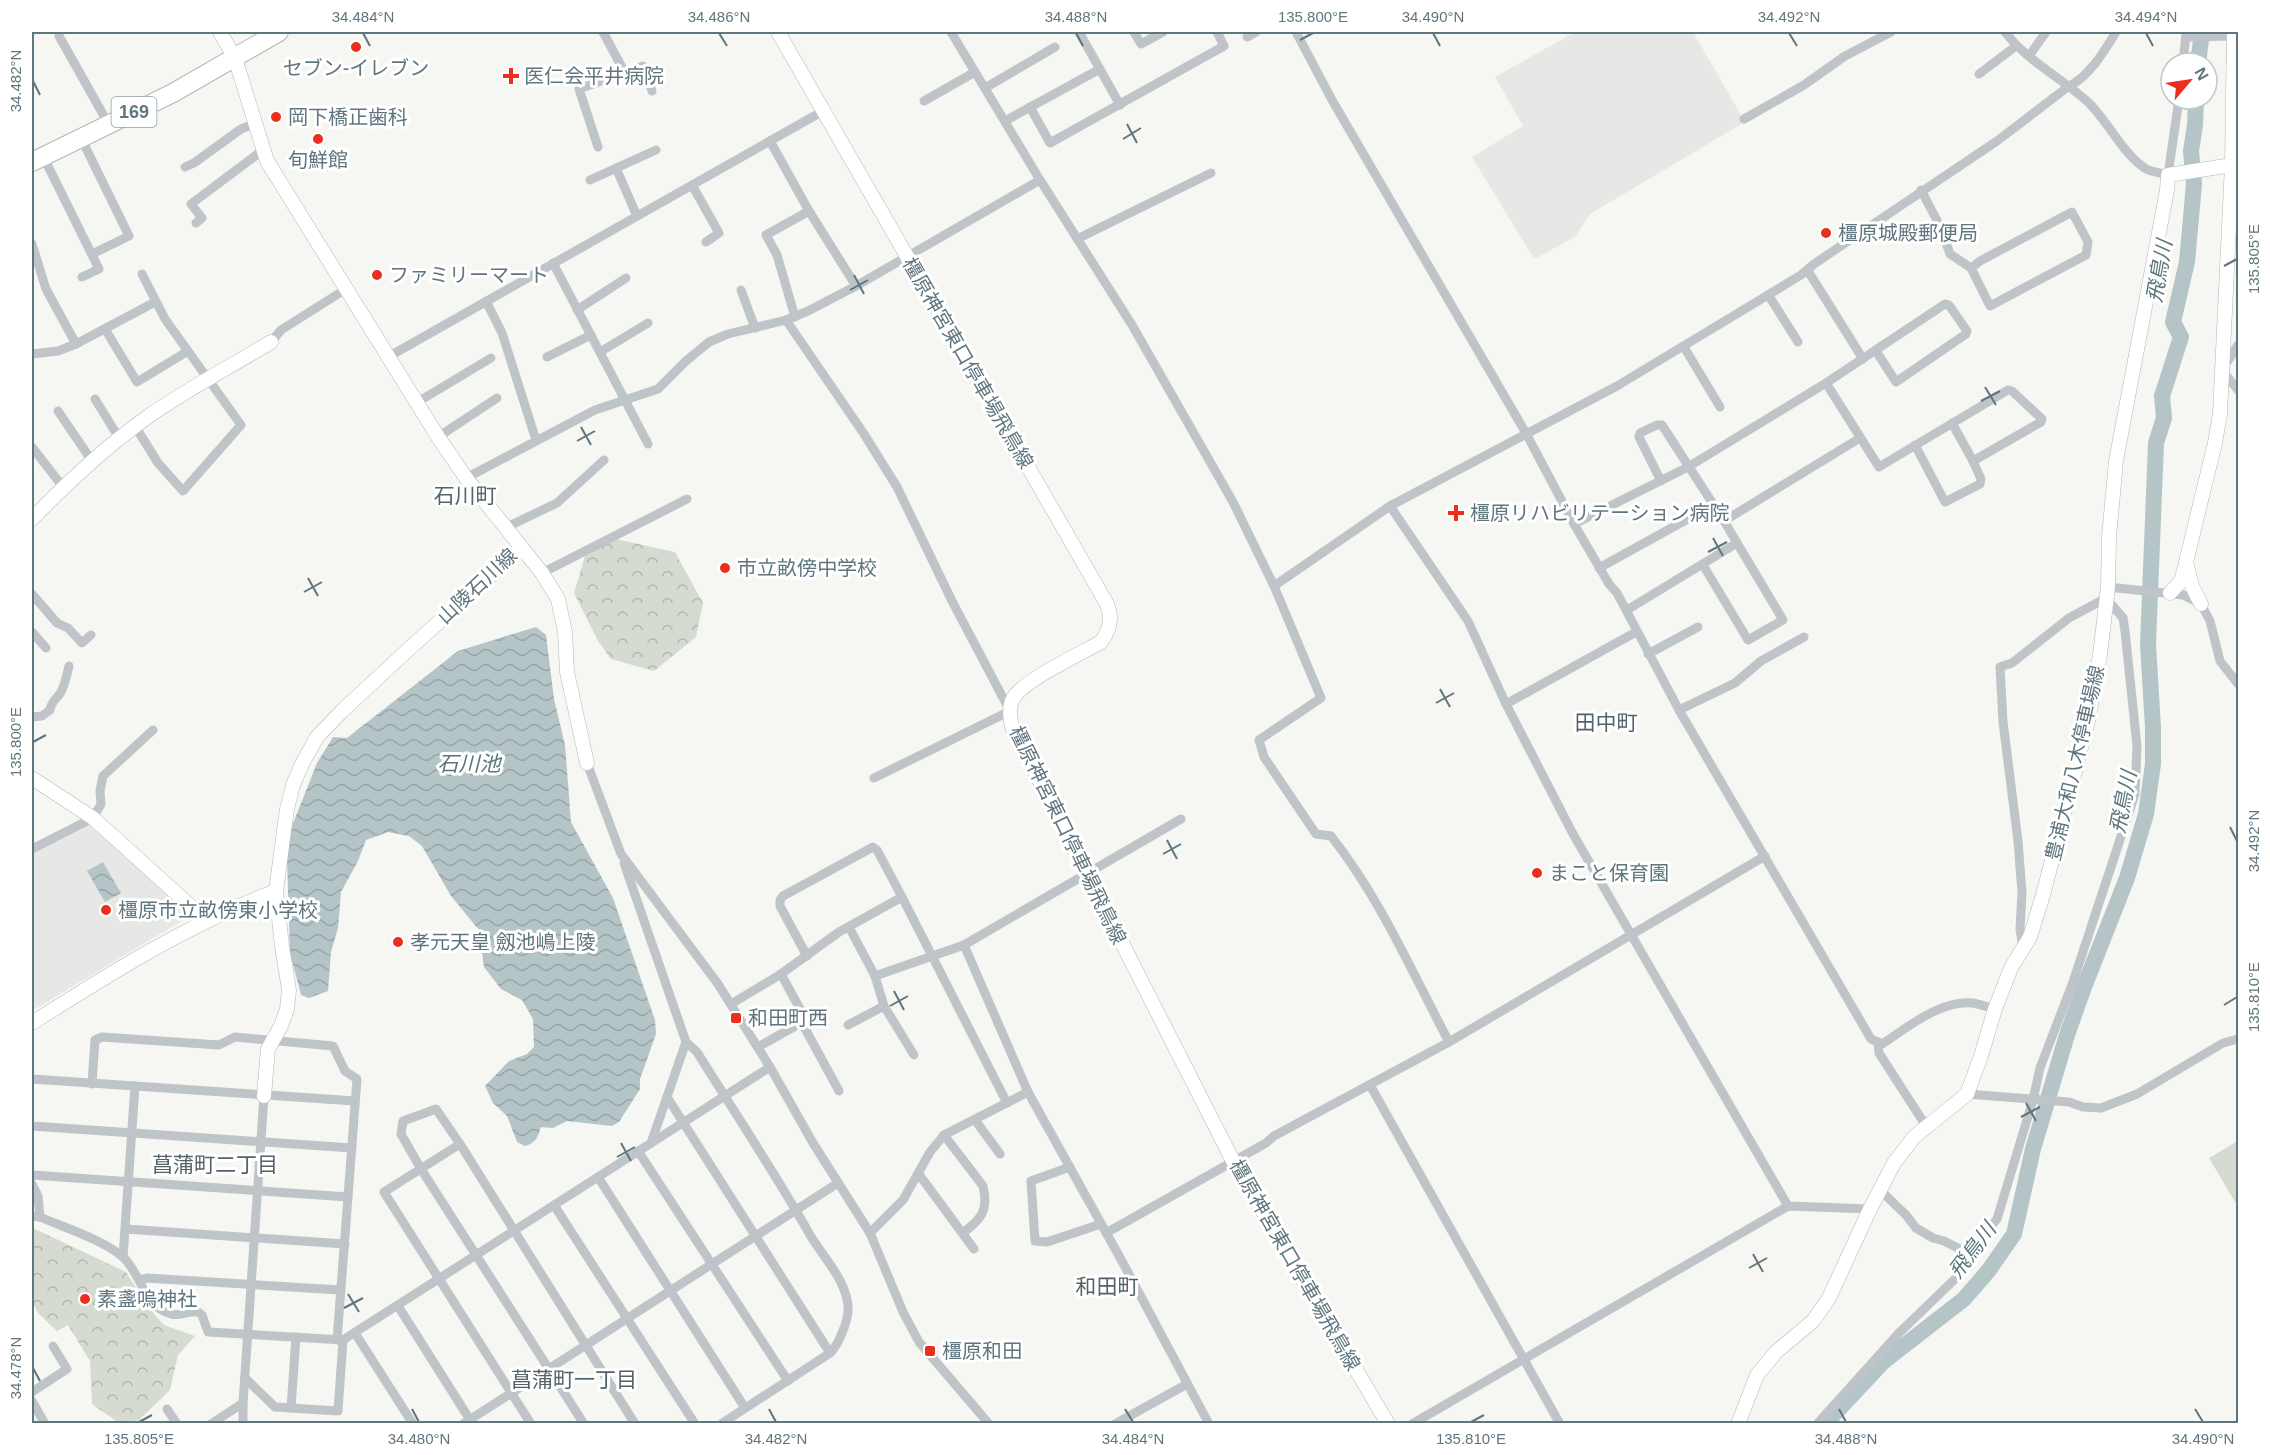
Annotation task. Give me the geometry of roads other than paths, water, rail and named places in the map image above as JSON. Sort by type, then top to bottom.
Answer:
[{"type":"highway","name":"169","points":[[37,159],[110,125],[279,32]]},
{"type":"main road","points":[[220,32],[235,58]]},
{"type":"main road","name":"橿原神宮東口停車場飛鳥線","points":[[778,32],[1109,609],[1110,627],[1101,642],[1027,684],[1015,696],[1010,711],[1013,729],[1233,1161],[1388,1424]]},
{"type":"main road","points":[[2166,593],[2181,581],[2218,428],[2231,165],[2231,34]]},
{"type":"main road","name":"山陵石川線","points":[[235,58],[267,161],[438,437],[466,478],[522,548],[374,680],[317,737],[292,785],[276,891],[289,990],[287,1009],[281,1026],[268,1049],[264,1096]]},
{"type":"main road","points":[[2175,175],[2231,165]]},
{"type":"main road","name":"豊浦大和八木停車場線","points":[[1967,1094],[2011,968],[2030,937],[2088,721],[2110,591],[2109,537],[2116,461],[2168,190],[2175,175]]},
{"type":"main road","points":[[32,519],[63,487],[135,426],[167,404],[271,342]]},
{"type":"main road","points":[[522,548],[542,573],[558,599],[565,632],[567,672],[587,763]]},
{"type":"main road","points":[[2186,562],[2192,586],[2201,604]]},
{"type":"main road","points":[[32,778],[93,818],[197,912],[203,921]]},
{"type":"main road","points":[[32,1023],[102,979],[203,921],[276,891]]},
{"type":"main road","points":[[1738,1424],[1757,1376],[1776,1352],[1813,1321],[1829,1298],[1879,1189],[1894,1163],[1914,1137],[1967,1094]]},
{"type":"street","points":[[603,32],[625,73]]},
{"type":"street","points":[[951,32],[1040,180],[1132,325],[1233,502],[1274,586],[1321,698],[1259,740],[1264,757],[1316,834],[1331,836],[1369,890],[1449,1042]]},
{"type":"street","points":[[1079,32],[1120,105]]},
{"type":"street","points":[[1134,32],[1140,44],[1163,32]]},
{"type":"street","points":[[1030,107],[1050,143],[1224,46],[1217,32]]},
{"type":"street","points":[[1296,32],[1332,100],[1527,435],[1599,568],[1627,610],[1636,632],[1679,710],[1871,1039],[1882,1044],[1929,1015],[1955,1005],[1972,1003],[1995,1009]]},
{"type":"street","points":[[1744,119],[1804,85],[1845,56],[1891,32]]},
{"type":"street","points":[[2005,32],[2016,46],[2091,105],[2148,170],[2175,175],[2178,111]]},
{"type":"street","points":[[2029,56],[2046,32]]},
{"type":"street","points":[[1274,586],[1390,506],[1527,435],[1684,347],[1808,271],[1814,264],[1997,141],[2077,82],[2106,48],[2116,32]]},
{"type":"street","points":[[2185,51],[2188,35],[2231,34]]},
{"type":"street","points":[[59,36],[110,125]]},
{"type":"street","points":[[1979,74],[2016,46]]},
{"type":"street","points":[[985,88],[1055,47]]},
{"type":"street","points":[[598,147],[579,89],[643,66],[651,91]]},
{"type":"street","points":[[1005,121],[1100,69]]},
{"type":"street","points":[[924,101],[975,72]]},
{"type":"street","points":[[388,357],[823,111]]},
{"type":"street","points":[[185,167],[241,129],[254,124]]},
{"type":"street","points":[[81,138],[129,236],[92,254]]},
{"type":"street","points":[[770,141],[809,211],[856,286]]},
{"type":"street","points":[[196,223],[202,218],[191,204],[263,150]]},
{"type":"street","points":[[590,180],[656,150]]},
{"type":"street","points":[[37,159],[99,269],[82,278]]},
{"type":"street","points":[[616,168],[637,216]]},
{"type":"street","points":[[1077,238],[1211,172]]},
{"type":"street","points":[[466,478],[595,410],[658,389],[709,342],[728,334],[790,318],[856,286],[906,255],[1040,180]]},
{"type":"street","points":[[692,185],[719,233],[706,242]]},
{"type":"street","points":[[1922,190],[1941,228],[1950,254],[1971,268],[1990,306],[2086,255],[2088,242],[2072,212],[1971,268]]},
{"type":"street","points":[[809,211],[766,235],[777,255],[790,318],[897,486],[952,601],[1010,711],[874,778]]},
{"type":"street","points":[[32,244],[46,289],[76,344]]},
{"type":"street","points":[[553,263],[648,444]]},
{"type":"street","points":[[1808,271],[1863,359]]},
{"type":"street","points":[[135,426],[158,463],[183,491],[241,425],[155,302],[142,274]]},
{"type":"street","points":[[577,310],[626,278]]},
{"type":"street","points":[[271,342],[281,330],[346,289]]},
{"type":"street","points":[[741,290],[755,328]]},
{"type":"street","points":[[1768,296],[1798,342]]},
{"type":"street","points":[[486,301],[502,333],[536,440]]},
{"type":"street","points":[[32,354],[58,351],[76,344],[155,302]]},
{"type":"street","points":[[1574,524],[1688,467],[1826,383],[1945,304],[1949,305],[1967,331],[1966,334],[1896,382],[1875,351]]},
{"type":"street","points":[[600,352],[648,323]]},
{"type":"street","points":[[105,329],[137,382],[188,351]]},
{"type":"street","points":[[547,357],[591,335]]},
{"type":"street","points":[[2238,345],[2222,370],[2238,390]]},
{"type":"street","points":[[1684,347],[1720,407]]},
{"type":"street","points":[[416,403],[491,358]]},
{"type":"street","points":[[1826,383],[1879,467],[2008,390],[2012,391],[2042,419],[2041,422],[1973,461]]},
{"type":"street","points":[[438,437],[496,398]]},
{"type":"street","points":[[95,399],[119,438]]},
{"type":"street","points":[[58,411],[93,461]]},
{"type":"street","points":[[1915,445],[1945,502],[1980,484],[1981,479],[1973,461],[1952,423]]},
{"type":"street","points":[[1661,481],[1639,436],[1640,433],[1657,425],[1662,425],[1724,521],[1782,620],[1748,640],[1703,564]]},
{"type":"street","points":[[1724,521],[1860,438]]},
{"type":"street","points":[[32,447],[63,487]]},
{"type":"street","points":[[507,527],[557,503],[604,460]]},
{"type":"street","points":[[542,573],[687,500]]},
{"type":"street","points":[[1599,568],[1713,505]]},
{"type":"street","points":[[1390,506],[1468,621],[1506,704],[1573,834],[1788,1206]]},
{"type":"street","points":[[1627,610],[1737,543]]},
{"type":"street","points":[[1817,1424],[1898,1334],[1956,1278],[1996,1219],[2035,1100],[2040,1068],[2073,982],[2135,794],[2137,746],[2126,631],[2110,591]]},
{"type":"street","points":[[2023,948],[2020,929],[2022,893],[2018,841],[2003,722],[2000,667],[2012,663],[2069,618],[2110,591],[2166,593],[2191,597],[2201,604],[2210,621],[2220,661],[2238,684]]},
{"type":"street","points":[[32,594],[57,623],[68,628],[82,644],[92,635]]},
{"type":"street","points":[[1648,654],[1698,627]]},
{"type":"street","points":[[32,632],[46,648]]},
{"type":"street","points":[[1506,704],[1636,632]]},
{"type":"street","points":[[1679,710],[1735,683],[1761,661],[1804,637]]},
{"type":"street","points":[[32,717],[42,716],[50,710],[50,704],[60,694],[69,666]]},
{"type":"street","points":[[32,849],[93,818],[101,804],[100,791],[103,776],[153,730]]},
{"type":"street","points":[[587,763],[686,1042],[697,1052],[797,1209],[811,1237],[833,1267],[843,1289],[848,1312],[837,1347],[721,1424]]},
{"type":"street","points":[[875,976],[964,945],[1181,819]]},
{"type":"street","points":[[807,956],[780,906],[780,900],[783,896],[873,847],[877,850],[902,897],[1006,1103]]},
{"type":"street","points":[[621,854],[731,1004],[758,1047],[870,1233],[903,1311],[919,1342],[989,1424]]},
{"type":"street","points":[[1070,1167],[1031,1181],[1035,1240],[1047,1242],[1103,1228],[1233,1161],[1274,1136],[1449,1042],[1765,856]]},
{"type":"street","points":[[731,1004],[781,974],[849,927],[902,897]]},
{"type":"street","points":[[849,927],[875,976],[884,1006],[914,1055]]},
{"type":"street","points":[[964,945],[1028,1092],[1209,1424]]},
{"type":"street","points":[[758,1047],[807,1020],[781,974]]},
{"type":"street","points":[[848,1025],[884,1006]]},
{"type":"street","points":[[802,1023],[839,1092]]},
{"type":"street","points":[[92,1084],[95,1040],[102,1037],[219,1045],[235,1037],[333,1046],[345,1071],[357,1079],[340,1290],[338,1411],[275,1407],[245,1378]]},
{"type":"street","points":[[1967,1094],[2069,1102],[2083,1107],[2101,1108],[2137,1094],[2223,1043],[2238,1039]]},
{"type":"street","points":[[651,1143],[686,1042]]},
{"type":"street","points":[[1878,1042],[1879,1053],[1926,1126]]},
{"type":"street","points":[[32,1184],[38,1196],[36,1217],[98,1242],[123,1257],[151,1303],[158,1309],[178,1315],[198,1312],[202,1315],[208,1332],[340,1340],[398,1306],[770,1067]]},
{"type":"street","points":[[32,1079],[355,1101]]},
{"type":"street","points":[[1370,1085],[1560,1424]]},
{"type":"street","points":[[123,1257],[135,1086]]},
{"type":"street","points":[[870,1233],[903,1200],[938,1141],[944,1135],[1028,1092]]},
{"type":"street","points":[[243,1424],[264,1096]]},
{"type":"street","points":[[667,1097],[830,1353]]},
{"type":"street","points":[[584,1424],[421,1168],[401,1134],[403,1120],[436,1109],[635,1424]]},
{"type":"street","points":[[975,1120],[1000,1154]]},
{"type":"street","points":[[32,1126],[352,1148]]},
{"type":"street","points":[[944,1135],[983,1186],[985,1194],[984,1211],[978,1221],[963,1233]]},
{"type":"street","points":[[460,1144],[384,1192],[531,1424]]},
{"type":"street","points":[[639,1151],[788,1381]]},
{"type":"street","points":[[918,1173],[974,1249]]},
{"type":"street","points":[[32,1175],[348,1197]]},
{"type":"street","points":[[598,1177],[745,1408]]},
{"type":"street","points":[[398,1306],[468,1422],[838,1183]]},
{"type":"street","points":[[1879,1189],[1916,1228],[1972,1255]]},
{"type":"street","points":[[554,1205],[695,1424]]},
{"type":"street","points":[[1412,1424],[1788,1206],[1870,1209]]},
{"type":"street","points":[[126,1229],[345,1244]]},
{"type":"street","points":[[139,1280],[147,1278],[340,1290]]},
{"type":"street","points":[[355,1333],[413,1424]]},
{"type":"street","points":[[291,1408],[296,1337]]},
{"type":"street","points":[[32,1392],[67,1369],[53,1346]]},
{"type":"street","points":[[1115,1424],[1187,1384]]},
{"type":"street","points":[[32,1401],[45,1424]]},
{"type":"street","points":[[211,1424],[243,1403]]},
{"type":"street","points":[[167,1409],[177,1424]]},
{"type":"water","name":"石川池","points":[[536,627],[546,635],[554,699],[565,745],[571,822],[613,898],[655,1020],[656,1034],[640,1079],[640,1089],[619,1122],[612,1126],[567,1121],[553,1128],[541,1127],[536,1139],[525,1146],[517,1142],[507,1116],[493,1103],[485,1086],[509,1061],[527,1054],[534,1047],[533,1019],[522,1000],[501,989],[484,967],[479,930],[451,896],[422,846],[409,836],[388,832],[366,840],[358,861],[341,892],[338,928],[331,952],[328,991],[309,998],[301,995],[290,953],[287,859],[290,831],[317,763],[333,737],[347,738],[458,651]]},
{"type":"water","points":[[103,862],[121,893],[105,902],[87,871]]},
{"type":"waterway","name":"飛鳥川","points":[[2200,51],[2202,32]]},
{"type":"waterway","name":"飛鳥川","points":[[1825,1424],[1883,1362],[1964,1299],[1989,1270],[2014,1234],[2033,1149],[2067,1035],[2127,878],[2146,814],[2153,764],[2148,644],[2156,443],[2164,418],[2162,396],[2181,337],[2173,322],[2187,262],[2194,184],[2191,151],[2196,111]]},
{"type":"place","name":"セブン-イレブン","points":[[356,47]]},
{"type":"place","name":"医仁会平井病院","points":[[511,76]]},
{"type":"place","name":"岡下橋正歯科","points":[[276,117]]},
{"type":"place","name":"旬鮮館","points":[[318,139]]},
{"type":"place","name":"橿原城殿郵便局","points":[[1826,233]]},
{"type":"place","name":"ファミリーマート","points":[[377,275]]},
{"type":"place","name":"橿原リハビリテーション病院","points":[[1456,513]]},
{"type":"place","name":"市立畝傍中学校","points":[[725,568]]},
{"type":"place","name":"まこと保育園","points":[[1537,873]]},
{"type":"place","name":"橿原市立畝傍東小学校","points":[[106,910]]},
{"type":"place","name":"孝元天皇 劔池嶋上陵","points":[[398,942]]},
{"type":"place","name":"和田町西","points":[[736,1018]]},
{"type":"place","name":"素盞嗚神社","points":[[85,1299]]},
{"type":"place","name":"橿原和田","points":[[930,1351]]},
{"type":"district","name":"石川町","points":[[465,495]]},
{"type":"district","name":"田中町","points":[[1606,722]]},
{"type":"district","name":"菖蒲町二丁目","points":[[215,1164]]},
{"type":"district","name":"和田町","points":[[1107,1286]]},
{"type":"district","name":"菖蒲町一丁目","points":[[574,1379]]}]
